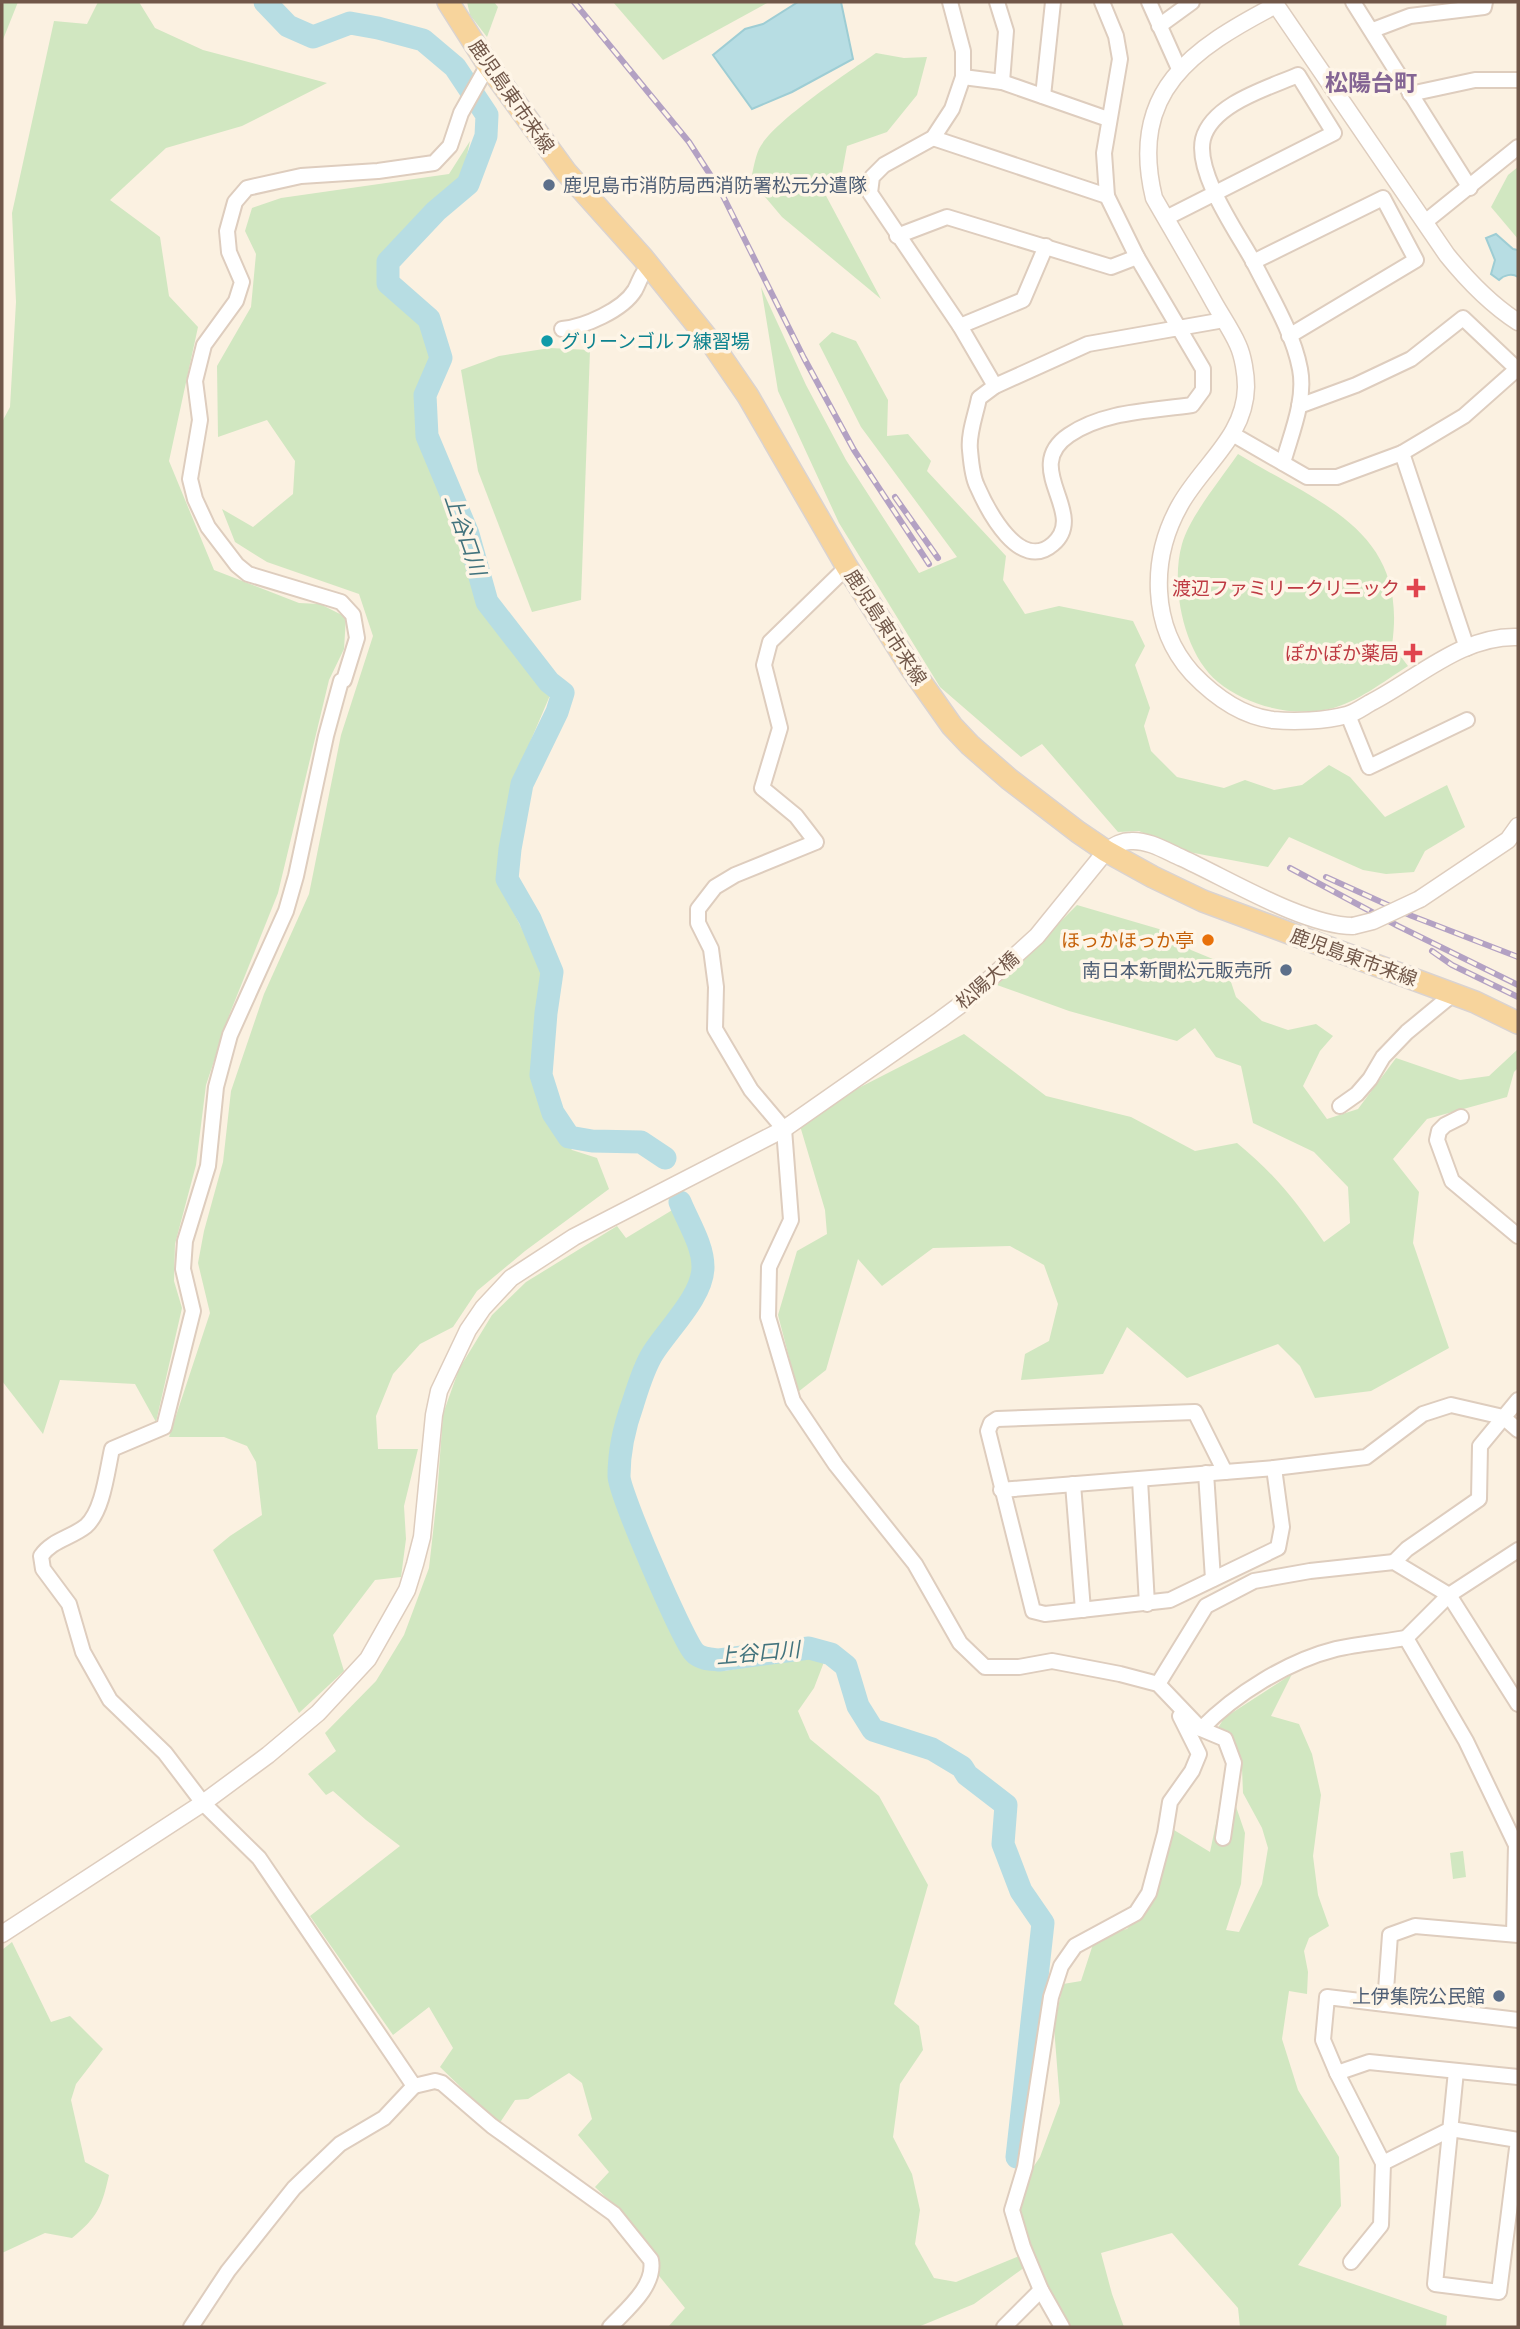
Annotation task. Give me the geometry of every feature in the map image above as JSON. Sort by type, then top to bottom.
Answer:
[{"type":"main road","name":"鹿児島東市来線","points":[[448,2],[488,65],[566,172],[649,266],[713,345],[748,396],[847,567],[911,668],[952,726],[970,745],[1009,779],[1106,851],[1203,901],[1453,994],[1518,1023]]},
{"type":"street","points":[[950,2],[963,51],[963,77],[952,109],[933,138],[884,165],[872,177],[870,193],[960,326],[995,386]]},
{"type":"street","points":[[997,2],[1006,31],[1002,82]]},
{"type":"street","points":[[1043,96],[1053,2]]},
{"type":"street","points":[[1102,2],[1116,36],[1120,59],[1104,153],[1107,196],[1137,257],[1178,327],[1203,369],[1203,390],[1192,405],[1128,412],[1084,426],[1068,435],[1053,453],[1050,476],[1063,512],[1065,524],[1062,534],[1042,551],[1032,551],[1009,540],[976,484],[969,447],[979,398],[995,386],[1088,344],[1178,327],[1224,320]]},
{"type":"street","points":[[1149,2],[1179,69]]},
{"type":"street","points":[[1159,26],[1192,2]]},
{"type":"street","points":[[1353,2],[1470,188]]},
{"type":"street","points":[[1373,30],[1410,16],[1484,7],[1485,2]]},
{"type":"street","points":[[1518,322],[1466,280],[1447,255],[1277,3],[1226,32],[1179,69],[1157,106],[1150,128],[1147,147],[1148,174],[1154,198],[1239,347],[1246,382],[1245,404],[1234,435],[1180,505],[1169,531],[1159,572],[1158,592],[1168,636],[1188,668],[1224,701],[1252,715],[1273,720],[1311,720],[1348,715],[1396,690],[1433,664],[1486,640],[1518,637]]},
{"type":"street","points":[[414,2086],[259,1858],[203,1803],[165,1753],[110,1700],[83,1651],[69,1604],[43,1569],[41,1556],[47,1547],[87,1525],[100,1503],[112,1449],[164,1427],[193,1311],[183,1269],[185,1241],[208,1166],[216,1087],[230,1035],[286,911],[326,736],[341,681],[344,680],[357,638],[353,615],[341,602],[248,574],[237,565],[208,527],[195,499],[190,480],[200,419],[195,381],[204,345],[236,301],[242,282],[229,252],[227,231],[235,202],[247,188],[301,176],[378,171],[434,163],[450,146],[461,113],[488,65]]},
{"type":"street","points":[[1166,218],[1214,193],[1334,133],[1298,75],[1225,109],[1203,138],[1202,148],[1214,193],[1253,262],[1289,336],[1300,371],[1299,406],[1283,463]]},
{"type":"street","points":[[963,77],[1002,82],[1108,118]]},
{"type":"street","points":[[1410,94],[1475,80],[1518,80]]},
{"type":"street","points":[[933,138],[1107,196]]},
{"type":"street","points":[[1425,222],[1518,148]]},
{"type":"street","points":[[1253,262],[1383,198],[1416,260],[1289,336]]},
{"type":"street","points":[[897,236],[947,217],[1111,267],[1137,257]]},
{"type":"street","points":[[960,326],[1023,300],[1046,246]]},
{"type":"street","points":[[562,329],[579,327],[624,303],[635,290],[643,271],[649,266]]},
{"type":"street","points":[[1234,435],[1307,477],[1337,477],[1402,453],[1464,416],[1517,369],[1463,318],[1411,359],[1356,386],[1299,406]]},
{"type":"street","points":[[1402,453],[1468,648]]},
{"type":"street","points":[[847,567],[770,642],[764,665],[780,728],[762,788],[796,816],[816,842],[735,875],[715,887],[698,909],[698,923],[711,949],[716,987],[715,1029],[751,1090],[784,1129],[790,1220],[769,1267],[768,1317],[793,1401],[835,1465],[915,1564],[960,1643],[985,1667],[1019,1667],[1052,1661],[1158,1684],[1201,1729],[1225,1740],[1234,1763],[1223,1838]]},
{"type":"street","points":[[1348,715],[1369,767],[1467,720]]},
{"type":"street","points":[[1106,851],[1124,842],[1142,842],[1159,847],[1310,918],[1339,926],[1353,926],[1373,921],[1420,899],[1508,841],[1518,827]]},
{"type":"street","name":"松陽大橋","points":[[2,1934],[203,1803],[268,1755],[318,1713],[368,1659],[407,1590],[422,1537],[434,1415],[439,1391],[468,1330],[483,1308],[510,1278],[574,1237],[784,1129],[963,1003],[1037,936],[1106,851]]},
{"type":"street","points":[[1340,1107],[1357,1094],[1383,1057],[1407,1032],[1453,994]]},
{"type":"street","points":[[1461,1117],[1445,1125],[1439,1131],[1437,1140],[1452,1181],[1518,1236]]},
{"type":"street","points":[[1394,1562],[1407,1549],[1479,1499],[1479,1447],[1518,1400]]},
{"type":"street","points":[[1001,1490],[1275,1468],[1366,1457],[1423,1414],[1451,1405],[1503,1417],[1518,1430]]},
{"type":"street","points":[[1225,1472],[1195,1412],[996,1419],[991,1423],[988,1434],[1033,1611],[1045,1614],[1170,1600],[1278,1548],[1282,1527],[1275,1468]]},
{"type":"street","points":[[1206,1473],[1213,1579]]},
{"type":"street","points":[[1140,1480],[1147,1604]]},
{"type":"street","points":[[1073,1484],[1083,1610]]},
{"type":"street","points":[[1201,1729],[1222,1707],[1293,1664],[1335,1650],[1406,1639],[1449,1595],[1518,1550]]},
{"type":"street","points":[[1158,1684],[1206,1606],[1254,1581],[1311,1571],[1394,1562],[1449,1595],[1518,1704]]},
{"type":"street","points":[[1385,2004],[1390,1935],[1415,1926],[1516,1935],[1517,1845],[1466,1741],[1406,1639]]},
{"type":"street","points":[[1062,2327],[1041,2290],[1023,2247],[1012,2210],[1025,2167],[1051,1997],[1061,1966],[1075,1946],[1136,1913],[1149,1893],[1170,1802],[1192,1771],[1199,1754],[1186,1723],[1158,1684]]},
{"type":"street","points":[[1352,2262],[1381,2225],[1383,2163],[1323,2040],[1327,1997],[1518,2020]]},
{"type":"street","points":[[1337,2073],[1369,2062],[1518,2077]]},
{"type":"street","points":[[1383,2163],[1451,2129],[1518,2140],[1499,2292],[1436,2284],[1451,2129],[1456,2071]]},
{"type":"street","points":[[191,2327],[228,2271],[294,2188],[340,2144],[384,2118],[414,2086],[435,2081],[442,2083],[492,2126],[614,2214],[651,2260],[653,2268],[647,2283],[610,2327]]},
{"type":"street","points":[[1004,2327],[1041,2290]]},
{"type":"green space","points":[[2,2],[18,2],[2,42]]},
{"type":"green space","points":[[98,2],[139,2],[155,28],[203,50],[327,83],[242,126],[166,148],[110,200],[160,237],[169,296],[198,327],[169,461],[214,570],[299,603],[320,604],[346,617],[344,649],[329,680],[278,893],[230,1013],[206,1085],[196,1165],[175,1244],[174,1281],[182,1308],[156,1422],[135,1384],[60,1380],[43,1434],[2,1381],[2,422],[10,407],[16,302],[12,213],[54,21],[87,24]]},
{"type":"green space","points":[[467,2],[494,2],[498,7],[487,37],[470,15]]},
{"type":"green space","points":[[613,2],[769,2],[663,60]]},
{"type":"green space","points":[[876,53],[904,58],[927,57],[917,95],[887,132],[847,146],[842,173],[824,192],[881,299],[782,217],[751,180],[759,149],[779,125]]},
{"type":"green space","points":[[470,141],[462,178],[380,260],[381,284],[423,322],[432,353],[418,395],[418,440],[461,541],[483,613],[551,693],[514,780],[498,882],[544,972],[534,1070],[542,1112],[572,1150],[597,1158],[609,1189],[525,1251],[477,1291],[453,1327],[420,1344],[393,1374],[376,1416],[378,1449],[418,1449],[404,1506],[406,1539],[401,1577],[375,1580],[333,1635],[344,1671],[299,1713],[213,1550],[262,1515],[256,1462],[247,1446],[224,1437],[169,1437],[210,1313],[198,1263],[223,1162],[231,1091],[264,994],[309,894],[341,735],[373,636],[359,594],[267,562],[235,542],[222,509],[253,527],[293,494],[295,461],[267,420],[218,437],[217,366],[251,307],[256,254],[245,231],[252,208],[281,198],[449,174]]},
{"type":"green space","points":[[1518,167],[1518,239],[1491,207],[1508,175]]},
{"type":"green space","points":[[761,287],[806,385],[846,460],[919,573],[957,557],[861,427],[819,344],[832,332],[856,341],[888,400],[887,436],[908,434],[931,461],[927,471],[1006,556],[1003,580],[1025,614],[1059,606],[1133,621],[1145,646],[1135,665],[1150,708],[1144,726],[1151,751],[1177,777],[1224,788],[1245,780],[1274,790],[1302,785],[1329,765],[1350,777],[1385,817],[1447,785],[1465,827],[1425,851],[1414,872],[1386,874],[1363,870],[1289,837],[1268,867],[1178,850],[1139,831],[1118,832],[1042,744],[1021,757],[940,687],[839,523],[778,391]]},
{"type":"green space","points":[[550,348],[590,350],[581,600],[532,612],[478,471],[461,370],[499,356]]},
{"type":"green space","points":[[1238,454],[1327,506],[1352,525],[1372,547],[1386,573],[1394,606],[1392,645],[1408,666],[1350,702],[1315,711],[1270,708],[1242,697],[1218,682],[1196,655],[1179,599],[1182,544],[1199,510]]},
{"type":"green space","points":[[1077,905],[1159,929],[1191,950],[1225,964],[1236,997],[1262,1021],[1288,1030],[1316,1024],[1333,1036],[1320,1051],[1303,1086],[1327,1119],[1358,1109],[1396,1058],[1460,1080],[1489,1076],[1518,1049],[1518,1068],[1514,1072],[1507,1097],[1427,1119],[1393,1159],[1419,1192],[1413,1243],[1449,1348],[1371,1391],[1315,1398],[1300,1366],[1278,1344],[1187,1378],[1127,1327],[1103,1374],[1021,1380],[1025,1354],[1049,1341],[1058,1304],[1044,1265],[1010,1246],[933,1248],[882,1286],[858,1259],[826,1370],[798,1392],[778,1315],[797,1251],[827,1234],[825,1210],[798,1119],[964,1034],[1046,1096],[1131,1117],[1195,1151],[1237,1143],[1284,1189],[1324,1242],[1350,1223],[1348,1187],[1314,1152],[1253,1123],[1241,1066],[1216,1057],[1195,1028],[1177,1041],[1069,1011],[997,985]]},
{"type":"green space","points":[[674,1209],[691,1243],[698,1265],[692,1286],[647,1352],[627,1398],[612,1457],[615,1491],[684,1652],[699,1666],[725,1671],[806,1655],[824,1662],[814,1688],[798,1711],[810,1739],[879,1796],[928,1885],[894,2004],[919,2026],[923,2050],[900,2084],[893,2137],[912,2174],[920,2210],[915,2244],[934,2278],[956,2282],[1019,2256],[1025,2267],[974,2304],[918,2327],[668,2327],[685,2308],[656,2272],[618,2209],[595,2187],[609,2172],[578,2135],[592,2119],[582,2083],[569,2073],[528,2099],[515,2100],[499,2124],[440,2067],[453,2048],[429,2007],[393,2035],[310,1916],[400,1846],[333,1791],[326,1795],[308,1774],[336,1751],[325,1733],[376,1681],[404,1635],[429,1568],[443,1414],[459,1369],[492,1315],[526,1282],[617,1226],[626,1238]]},
{"type":"green space","points":[[1292,1674],[1271,1716],[1299,1724],[1312,1754],[1321,1795],[1313,1856],[1318,1895],[1329,1926],[1309,1938],[1304,1951],[1308,1972],[1307,1994],[1289,1991],[1282,2039],[1298,2090],[1339,2157],[1341,2206],[1298,2265],[1447,2316],[1446,2327],[1240,2327],[1238,2308],[1172,2233],[1101,2253],[1124,2327],[1070,2327],[1039,2270],[1019,2208],[1022,2184],[1040,2157],[1060,2103],[1054,2027],[1063,1984],[1081,1981],[1096,1935],[1127,1929],[1151,1901],[1174,1830],[1210,1852],[1222,1795],[1231,1792],[1245,1833],[1241,1884],[1226,1930],[1239,1932],[1262,1884],[1268,1848],[1262,1828],[1243,1793],[1242,1768],[1231,1750],[1215,1733],[1224,1718]]},
{"type":"green space","points":[[1463,1851],[1466,1877],[1453,1879],[1450,1853]]},
{"type":"green space","points":[[12,1942],[51,2022],[70,2016],[103,2049],[76,2084],[71,2100],[85,2162],[109,2175],[98,2210],[88,2224],[72,2238],[45,2233],[2,2253],[2,1950]]},
{"type":"water","points":[[798,2],[841,2],[853,59],[792,92],[752,109],[713,55],[745,29],[763,24]]},
{"type":"water","points":[[1496,234],[1513,249],[1518,250],[1518,277],[1508,275],[1499,280],[1491,274],[1495,260],[1486,238]]},
{"type":"waterway","name":"上谷口川","points":[[265,2],[288,26],[313,37],[350,23],[423,40],[455,67],[487,115],[486,136],[468,184],[436,211],[388,262],[388,283],[429,319],[441,358],[425,395],[427,436],[468,534],[487,602],[549,682],[563,693],[557,712],[522,784],[507,879],[530,919],[552,972],[541,1075],[553,1113],[569,1137],[592,1141],[641,1142],[665,1158]]},
{"type":"waterway","name":"上谷口川","points":[[680,1202],[701,1250],[703,1267],[691,1301],[650,1359],[630,1411],[621,1448],[619,1476],[629,1509],[665,1595],[696,1654],[719,1660],[809,1648],[831,1654],[846,1666],[858,1706],[873,1730],[932,1749],[962,1767],[967,1775],[1006,1805],[1003,1844],[1021,1891],[1043,1923],[1017,2157]]},
{"type":"railway","points":[[574,2],[689,142],[720,190],[804,358],[854,450],[929,564]]},
{"type":"railway","points":[[895,497],[938,558]]},
{"type":"railway","points":[[1290,868],[1398,926],[1518,985]]},
{"type":"railway","points":[[1326,877],[1412,916],[1518,957]]},
{"type":"railway","points":[[1432,951],[1452,965],[1518,997]]},
{"type":"place","name":"鹿児島市消防局西消防署松元分遣隊","points":[[549,185]]},
{"type":"place","name":"グリーンゴルフ練習場","points":[[547,341]]},
{"type":"place","name":"渡辺ファミリークリニック","points":[[1416,588]]},
{"type":"place","name":"ぽかぽか薬局","points":[[1413,653]]},
{"type":"place","name":"ほっかほっか亭","points":[[1208,940]]},
{"type":"place","name":"南日本新聞松元販売所","points":[[1286,970]]},
{"type":"place","name":"上伊集院公民館","points":[[1499,1996]]},
{"type":"district","name":"松陽台町","points":[[1371,83]]}]
